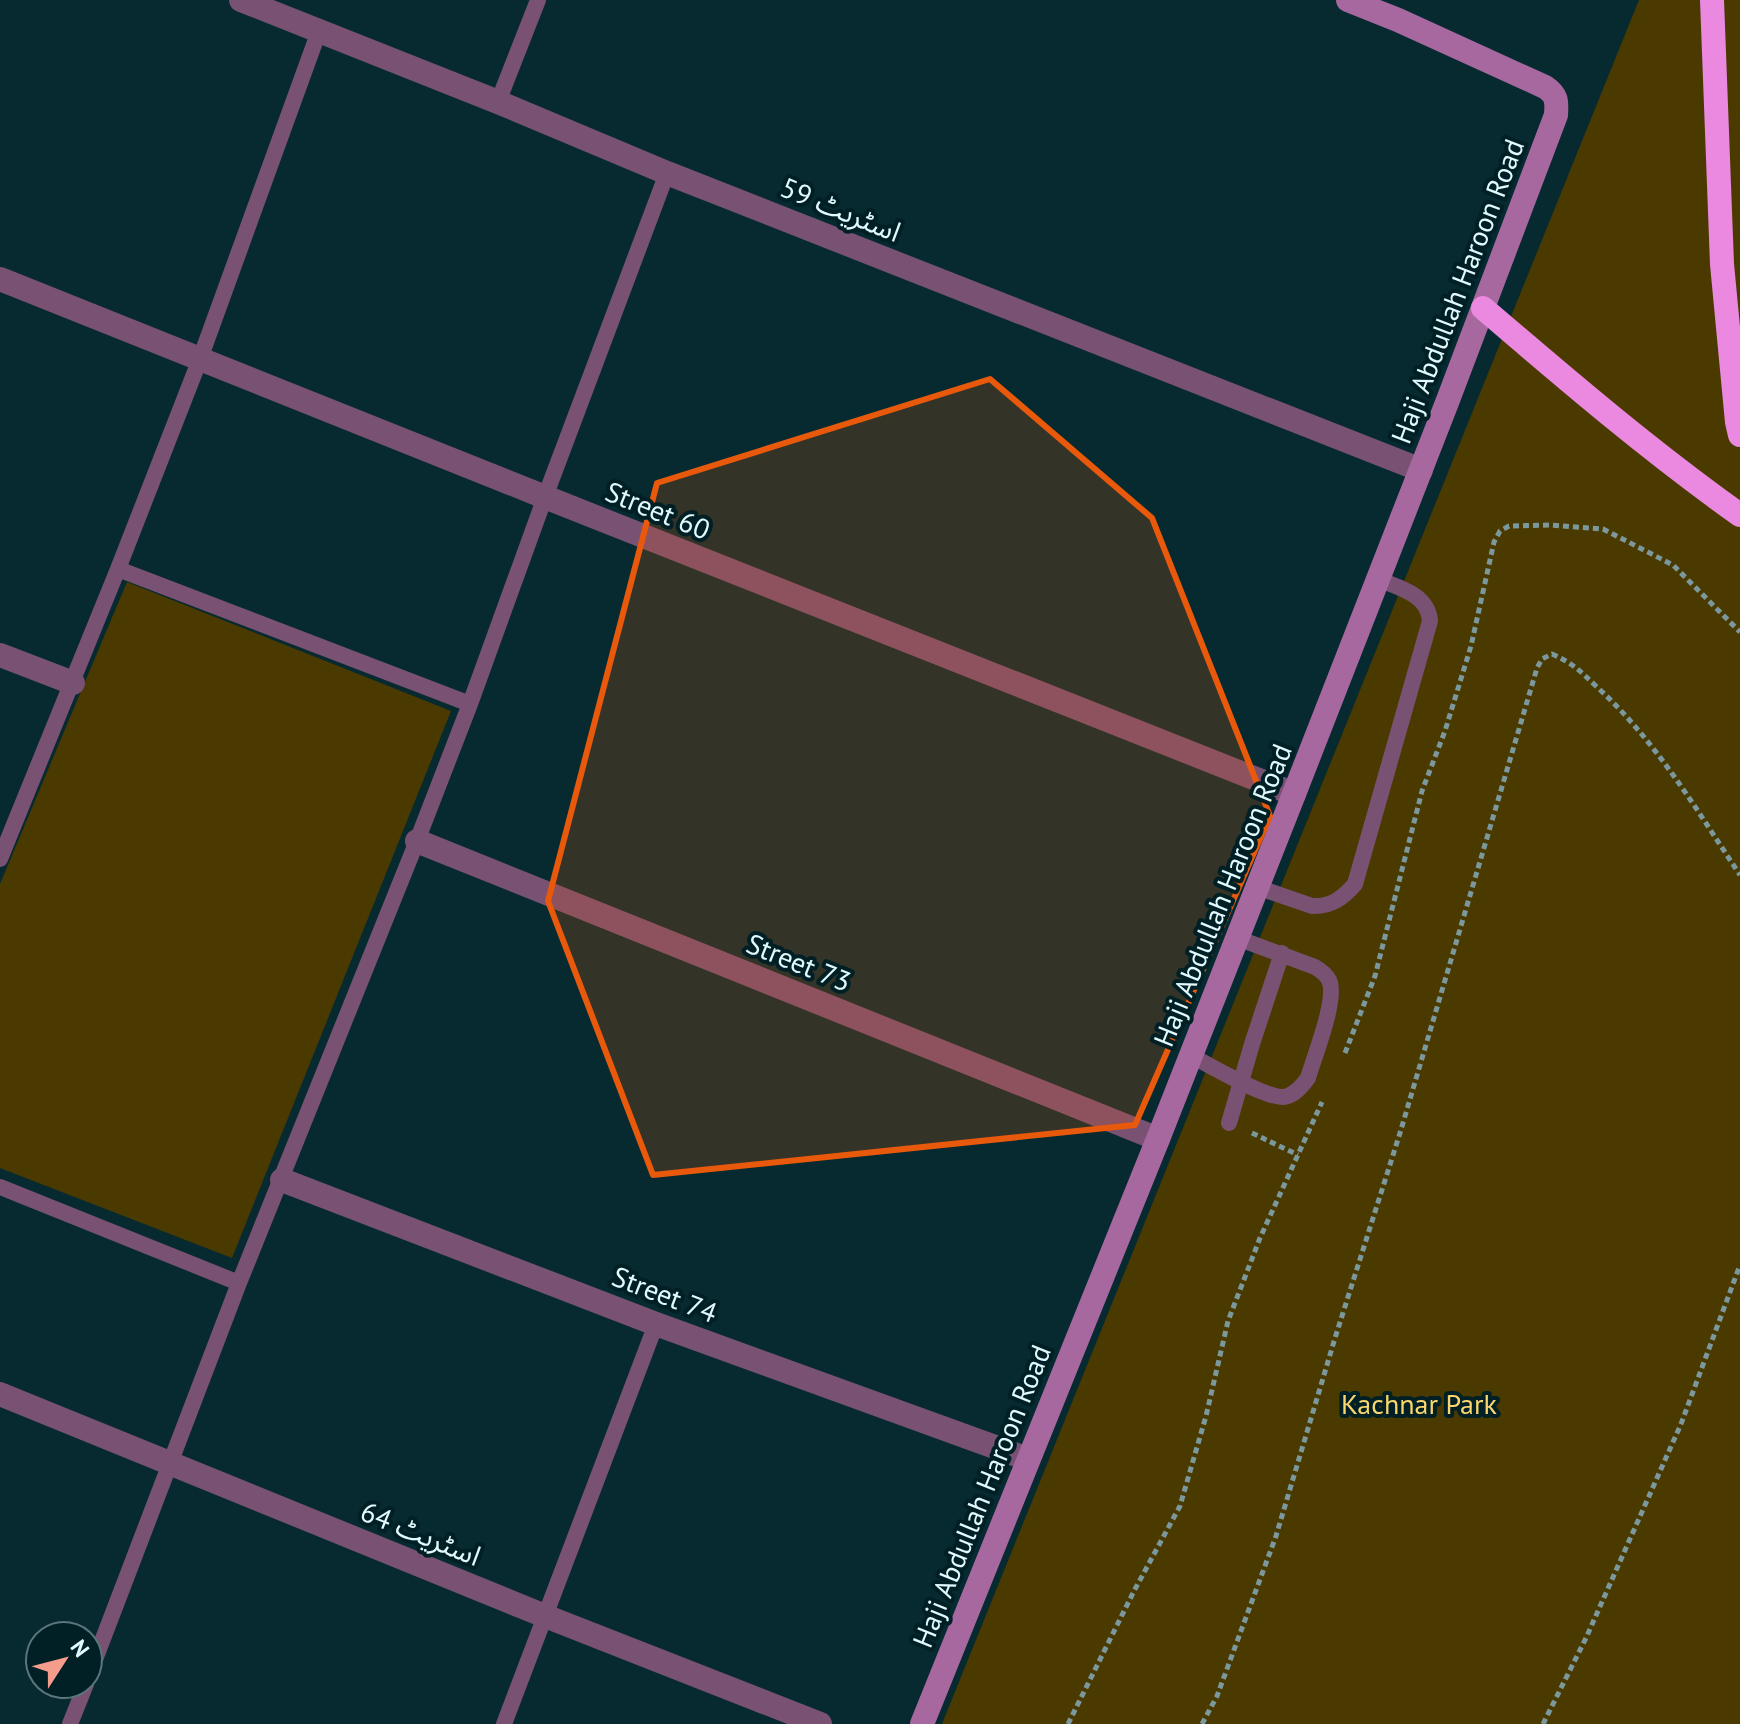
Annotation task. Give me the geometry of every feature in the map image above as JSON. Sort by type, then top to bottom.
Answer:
[{"type":"highway","points":[[1712,0],[1722,264],[1740,435]]},
{"type":"highway","points":[[1483,308],[1588,399],[1740,515]]},
{"type":"street","name":"اسٹریٹ 59","points":[[241,0],[667,173],[1421,470]]},
{"type":"street","points":[[1348,0],[1398,20]]},
{"type":"street","points":[[1377,0],[1398,20]]},
{"type":"street","name":"Haji Abdullah Haroon Road","points":[[922,1724],[1294,794],[1556,115],[1554,93],[1545,87],[1398,20]]},
{"type":"street","name":"Street 60","points":[[0,279],[1294,794]]},
{"type":"street","points":[[0,655],[73,683]]},
{"type":"street","name":"Street 73","points":[[417,841],[1158,1139]]},
{"type":"street","name":"Street 74","points":[[282,1180],[656,1324],[1028,1459]]},
{"type":"street","name":"اسٹریٹ 64","points":[[0,1394],[545,1616],[820,1724]]},
{"type":"lane","points":[[498,102],[538,0]]},
{"type":"lane","points":[[0,859],[73,683],[200,359],[319,31]]},
{"type":"lane","points":[[104,1636],[239,1283],[470,704],[667,173]]},
{"type":"lane","points":[[118,569],[470,704]]},
{"type":"lane","points":[[1257,887],[1320,907],[1344,896],[1355,884],[1430,621],[1429,611],[1422,600],[1378,579]]},
{"type":"lane","points":[[1190,1055],[1242,1082],[1282,1097],[1291,1095],[1308,1078],[1329,1011],[1329,980],[1315,967],[1237,938]]},
{"type":"lane","points":[[1229,1123],[1282,953]]},
{"type":"lane","points":[[0,1187],[239,1283]]},
{"type":"lane","points":[[504,1724],[656,1324]]},
{"type":"lane","points":[[70,1724],[80,1700]]},
{"type":"path","points":[[1340,1064],[1375,976],[1422,791],[1445,731],[1471,646],[1494,542],[1500,531],[1509,526],[1549,525],[1603,529],[1673,565],[1740,632]]},
{"type":"path","points":[[1202,1724],[1217,1696],[1276,1536],[1542,659],[1552,654],[1569,661],[1620,708],[1666,762],[1740,875]]},
{"type":"path","points":[[1068,1724],[1180,1506],[1206,1416],[1228,1321],[1260,1238],[1328,1090]]},
{"type":"path","points":[[1229,1123],[1298,1155]]},
{"type":"path","points":[[1543,1724],[1586,1638],[1681,1424],[1740,1265]]},
{"type":"highlighted area","points":[[990,379],[1152,518],[1270,816],[1135,1125],[653,1175],[548,901],[657,483]]},
{"type":"green space","name":"Kachnar Park","points":[[1639,0],[1740,0],[1740,1724],[942,1724]]},
{"type":"green space","points":[[127,582],[451,711],[232,1258],[0,1168],[0,884]]}]
